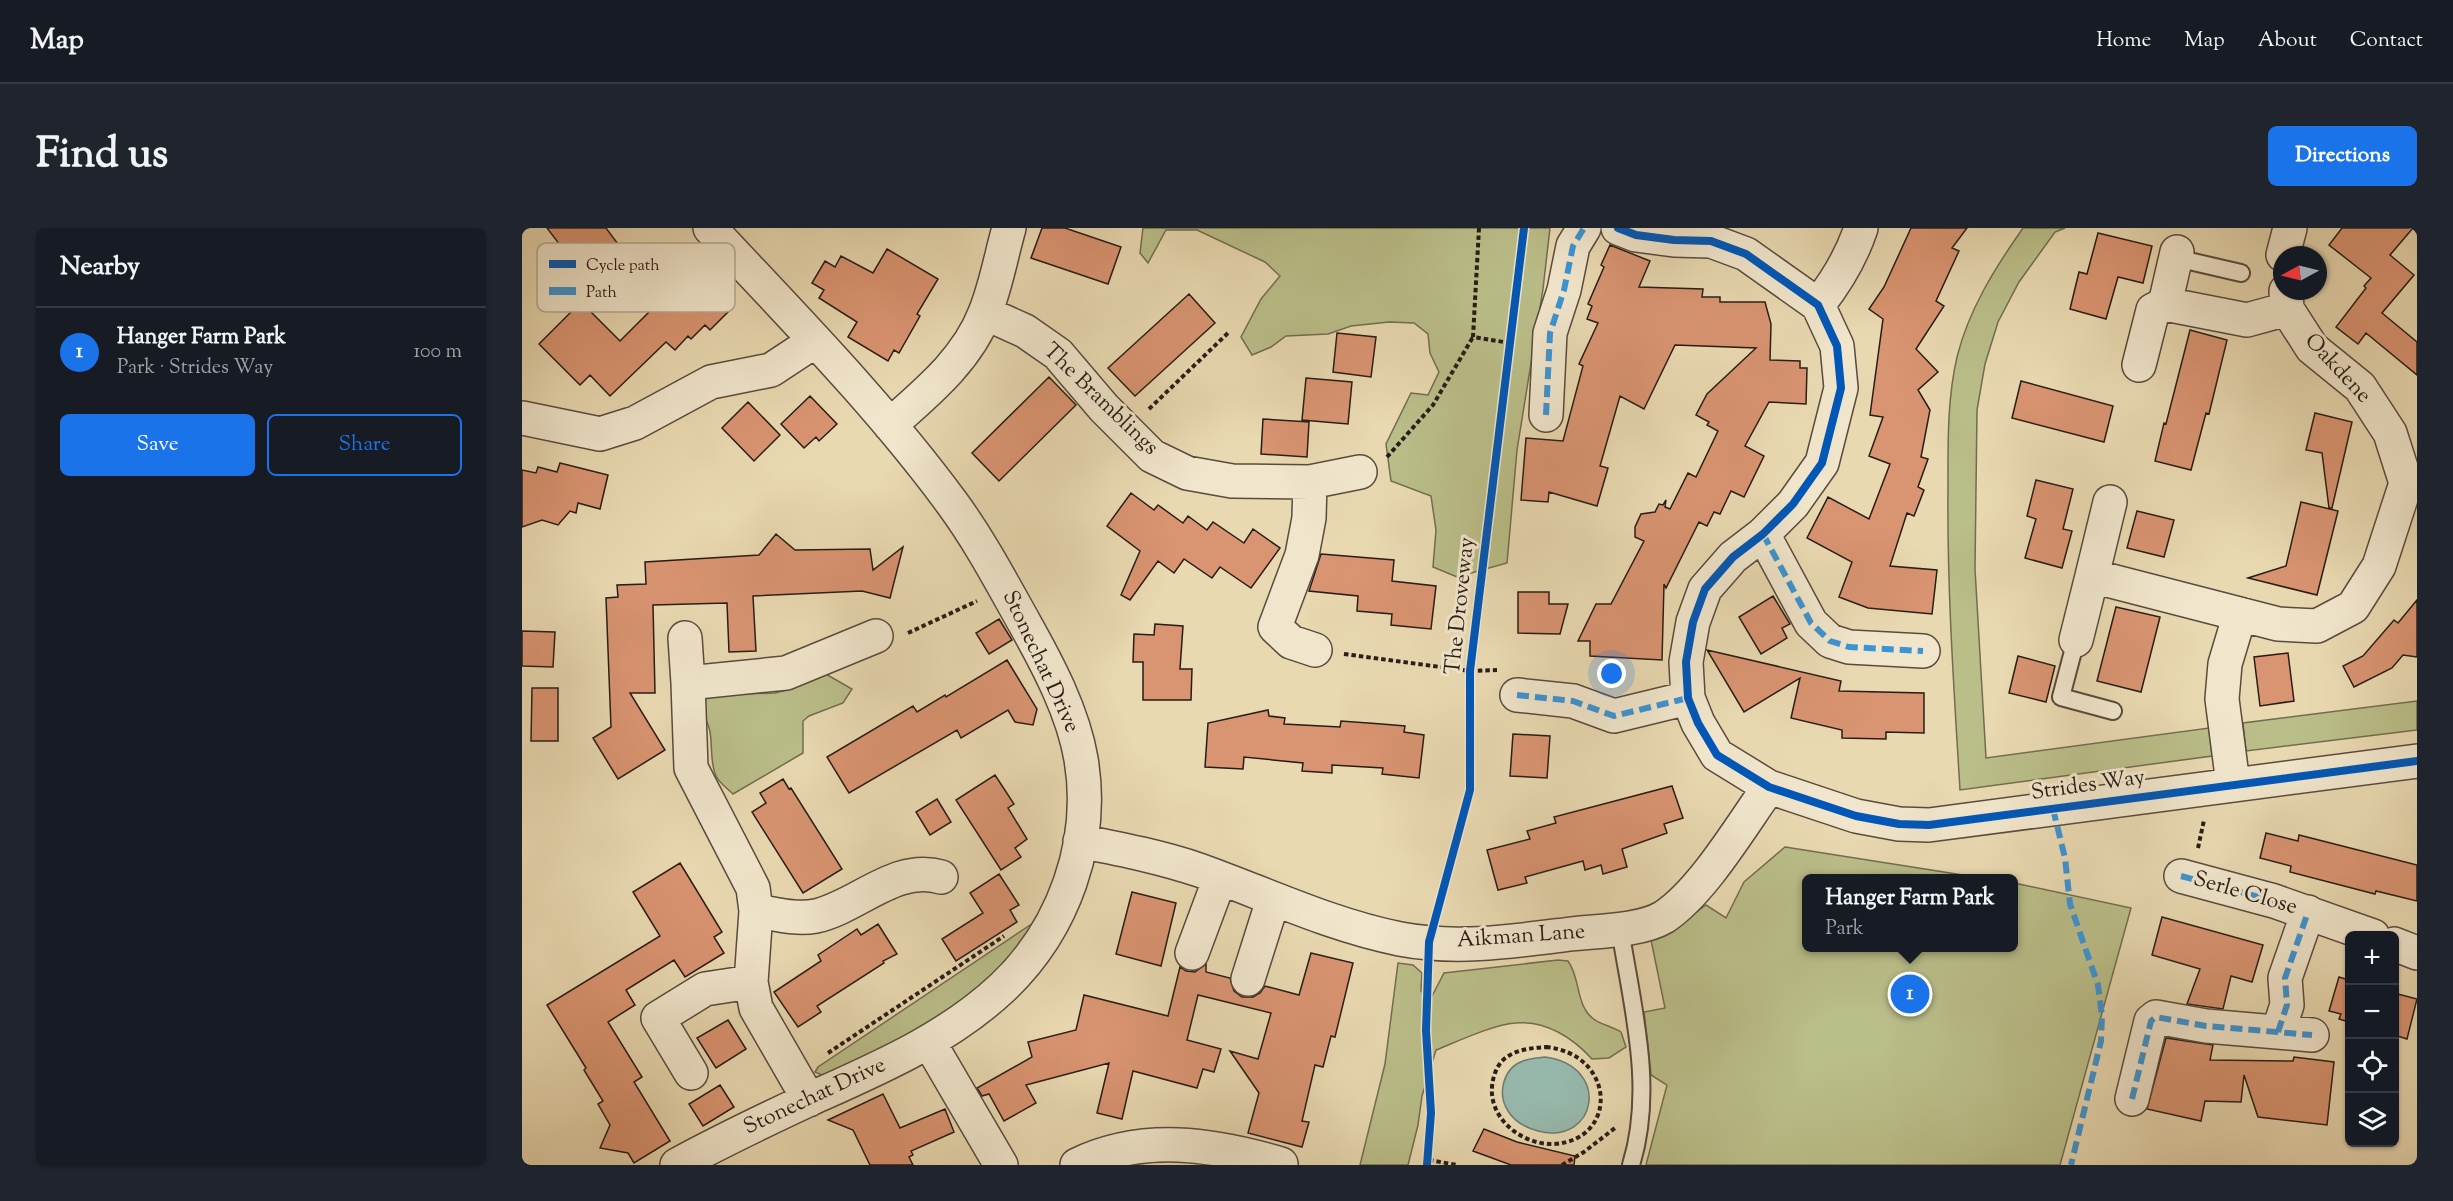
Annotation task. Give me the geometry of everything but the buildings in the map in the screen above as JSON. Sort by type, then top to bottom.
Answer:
[{"type":"street","name":"Stonechat Drive","points":[[710,228],[724,243]]},
{"type":"street","points":[[890,426],[930,390],[968,347],[985,313],[1009,228]]},
{"type":"street","points":[[1546,415],[1550,333],[1564,290],[1573,246],[1584,228]]},
{"type":"street","points":[[1618,228],[1636,235],[1674,240],[1711,241],[1746,254],[1818,305],[1836,282],[1852,254],[1861,228]]},
{"type":"street","points":[[2285,246],[2290,228]]},
{"type":"street","name":"Stonechat Drive","points":[[677,1165],[728,1137],[802,1087],[897,1059],[929,1042],[1002,988],[1041,943],[1055,919],[1077,861],[1085,812],[1084,785],[1075,731],[1034,640],[1003,584],[952,504],[890,426],[815,340],[735,255]]},
{"type":"street","points":[[2165,304],[2177,255]]},
{"type":"street","points":[[2139,365],[2153,310],[2165,304],[2247,320],[2286,300]]},
{"type":"street","name":"Oakdene","points":[[2092,576],[2278,624],[2317,626],[2353,606],[2379,566],[2411,485],[2390,434],[2360,387],[2312,348],[2286,300]]},
{"type":"street","name":"Strides Way","points":[[1818,305],[1837,346],[1841,388],[1822,463],[1793,504],[1763,534],[1733,556],[1705,589],[1693,622],[1686,662],[1688,698],[1698,723],[1717,755],[1769,787],[1856,816],[1899,824],[1929,825],[2417,761]]},
{"type":"street","name":"The Bramblings","points":[[985,313],[1025,331],[1058,354],[1104,408],[1152,456],[1187,473],[1232,482],[1310,482],[1360,472]]},
{"type":"street","points":[[522,418],[600,434],[634,423],[711,382],[771,370],[815,340]]},
{"type":"street","points":[[1310,482],[1310,518],[1302,555],[1275,627],[1291,642],[1316,650]]},
{"type":"street","points":[[2076,640],[2110,502]]},
{"type":"street","points":[[1763,534],[1811,623],[1830,641],[1849,647],[1923,651]]},
{"type":"street","points":[[2222,786],[2224,664],[2240,614]]},
{"type":"street","points":[[688,684],[786,673],[876,636]]},
{"type":"street","points":[[686,638],[691,768],[753,888],[756,911],[751,982],[756,1008],[802,1087]]},
{"type":"street","points":[[1517,695],[1573,701],[1614,716],[1688,698]]},
{"type":"street","name":"Aikman Lane","points":[[1080,841],[1128,851],[1220,878],[1273,900],[1369,931],[1402,939],[1477,944],[1620,929],[1649,924],[1663,917],[1683,902],[1702,880],[1769,787]]},
{"type":"street","points":[[756,911],[798,918],[817,915],[906,875],[926,873],[941,877]]},
{"type":"street","name":"Serle Close","points":[[2187,877],[2308,912],[2359,931]]},
{"type":"street","points":[[1192,953],[1220,878]]},
{"type":"street","points":[[1248,979],[1273,900]]},
{"type":"street","name":"Serle Close","points":[[2278,1032],[2287,1005],[2285,978],[2308,912]]},
{"type":"street","points":[[2399,946],[2417,953]]},
{"type":"street","points":[[691,1073],[658,1018],[705,989],[751,982]]},
{"type":"street","points":[[2132,1099],[2151,1021],[2156,1017],[2206,1026],[2312,1035]]},
{"type":"street","points":[[929,1042],[1001,1165]]},
{"type":"street","points":[[1077,1165],[1107,1154],[1156,1144],[1206,1147],[1281,1164]]},
{"type":"lane","points":[[2177,255],[2241,273]]},
{"type":"lane","points":[[2076,640],[2061,697],[2113,711]]},
{"type":"lane","points":[[1620,929],[1637,1038],[1641,1092],[1638,1134],[1631,1165]]},
{"type":"path","points":[[1360,472],[1389,456],[1433,405],[1473,337],[1479,228]]},
{"type":"path","points":[[1127,431],[1229,332]]},
{"type":"path","points":[[1508,355],[1511,332]]},
{"type":"path","points":[[1473,337],[1510,343]]},
{"type":"path","points":[[876,636],[901,636],[973,603],[1003,584]]},
{"type":"path","points":[[1316,650],[1470,671],[1518,670],[1517,695]]},
{"type":"path","points":[[2187,877],[2222,786]]},
{"type":"path","points":[[802,1087],[1007,934]]},
{"type":"path","points":[[1546,1047],[1561,1048],[1574,1053],[1587,1063],[1600,1087],[1598,1117],[1589,1129],[1578,1138],[1551,1144],[1526,1138],[1509,1129],[1498,1116],[1493,1104],[1491,1089],[1493,1078],[1505,1058],[1517,1051],[1546,1047]]},
{"type":"path","points":[[1562,1165],[1584,1152],[1614,1129],[1637,1104],[1641,1092]]},
{"type":"path","points":[[1429,1159],[1457,1165]]},
{"type":"green space","points":[[1143,228],[1550,228],[1543,289],[1517,450],[1507,563],[1457,577],[1433,567],[1436,530],[1431,496],[1391,481],[1386,444],[1411,393],[1428,395],[1439,372],[1430,353],[1428,334],[1414,323],[1389,322],[1351,326],[1328,334],[1286,336],[1271,347],[1252,355],[1241,337],[1261,299],[1280,276],[1265,262],[1197,230],[1166,230],[1148,263],[1140,253]]},
{"type":"green space","points":[[2023,228],[2065,228],[2055,232],[2019,282],[1998,322],[1985,364],[1977,410],[1975,569],[1986,758],[2209,728],[2212,756],[1960,790],[1951,640],[1948,527],[1948,439],[1951,390],[1957,357],[1968,322],[1993,274]]},
{"type":"green space","points":[[824,673],[852,689],[843,703],[809,716],[803,721],[803,753],[733,794],[721,783],[713,768],[711,736],[707,721],[702,715],[701,699],[710,695],[775,693],[791,689]]},
{"type":"green space","points":[[2417,701],[2417,730],[2246,751],[2243,723]]},
{"type":"green space","points":[[1785,847],[1957,874],[1802,874],[1802,952],[2018,952],[2018,884],[2131,908],[2060,1165],[1646,1165],[1667,1085],[1651,1075],[1644,1012],[1665,1008],[1651,940],[1665,935],[1706,905],[1726,918],[1744,882]]},
{"type":"green space","points":[[1039,919],[996,977],[922,1032],[824,1076],[815,1072],[818,1067]]},
{"type":"green space","points":[[1558,960],[1568,961],[1572,968],[1584,1008],[1597,1021],[1621,1032],[1626,1047],[1609,1058],[1592,1059],[1558,1032],[1537,1024],[1515,1023],[1486,1030],[1436,1050],[1422,1096],[1418,1125],[1408,1165],[1360,1165],[1385,1064],[1398,963],[1413,965],[1422,973],[1421,991],[1430,1000],[1444,973]]},
{"type":"water","points":[[1545,1057],[1566,1063],[1580,1074],[1588,1088],[1589,1103],[1584,1117],[1573,1127],[1558,1132],[1538,1131],[1521,1124],[1508,1111],[1503,1097],[1504,1082],[1516,1064]]},
{"type":"marked path","points":[[1546,415],[1550,333],[1564,290],[1573,246],[1584,228]]},
{"type":"marked path","points":[[1763,534],[1811,623],[1830,641],[1849,647],[1923,651]]},
{"type":"marked path","points":[[1517,695],[1573,701],[1614,716],[1688,698]]},
{"type":"marked path","points":[[2053,809],[2065,858],[2070,904],[2098,985],[2102,1016],[2101,1041],[2071,1165]]},
{"type":"marked path","points":[[2181,876],[2274,901]]},
{"type":"marked path","points":[[2278,1032],[2287,1005],[2285,978],[2308,912]]},
{"type":"marked path","points":[[2132,1099],[2151,1021],[2156,1017],[2206,1026],[2312,1035]]},
{"type":"cycle path","name":"The Droveway","points":[[1427,1165],[1431,1113],[1426,1030],[1429,942],[1470,790],[1470,671],[1524,228]]},
{"type":"cycle path","points":[[1618,228],[1636,235],[1674,240],[1711,241],[1746,254],[1818,305],[1837,346],[1841,388],[1822,463],[1793,504],[1763,534],[1733,557],[1705,589],[1693,622],[1686,662],[1688,698],[1698,723],[1717,755],[1769,787],[1856,816],[1899,824],[1929,825],[2417,761]]},
{"type":"place","name":"Hanger Farm Park","points":[[1910,994]]}]
